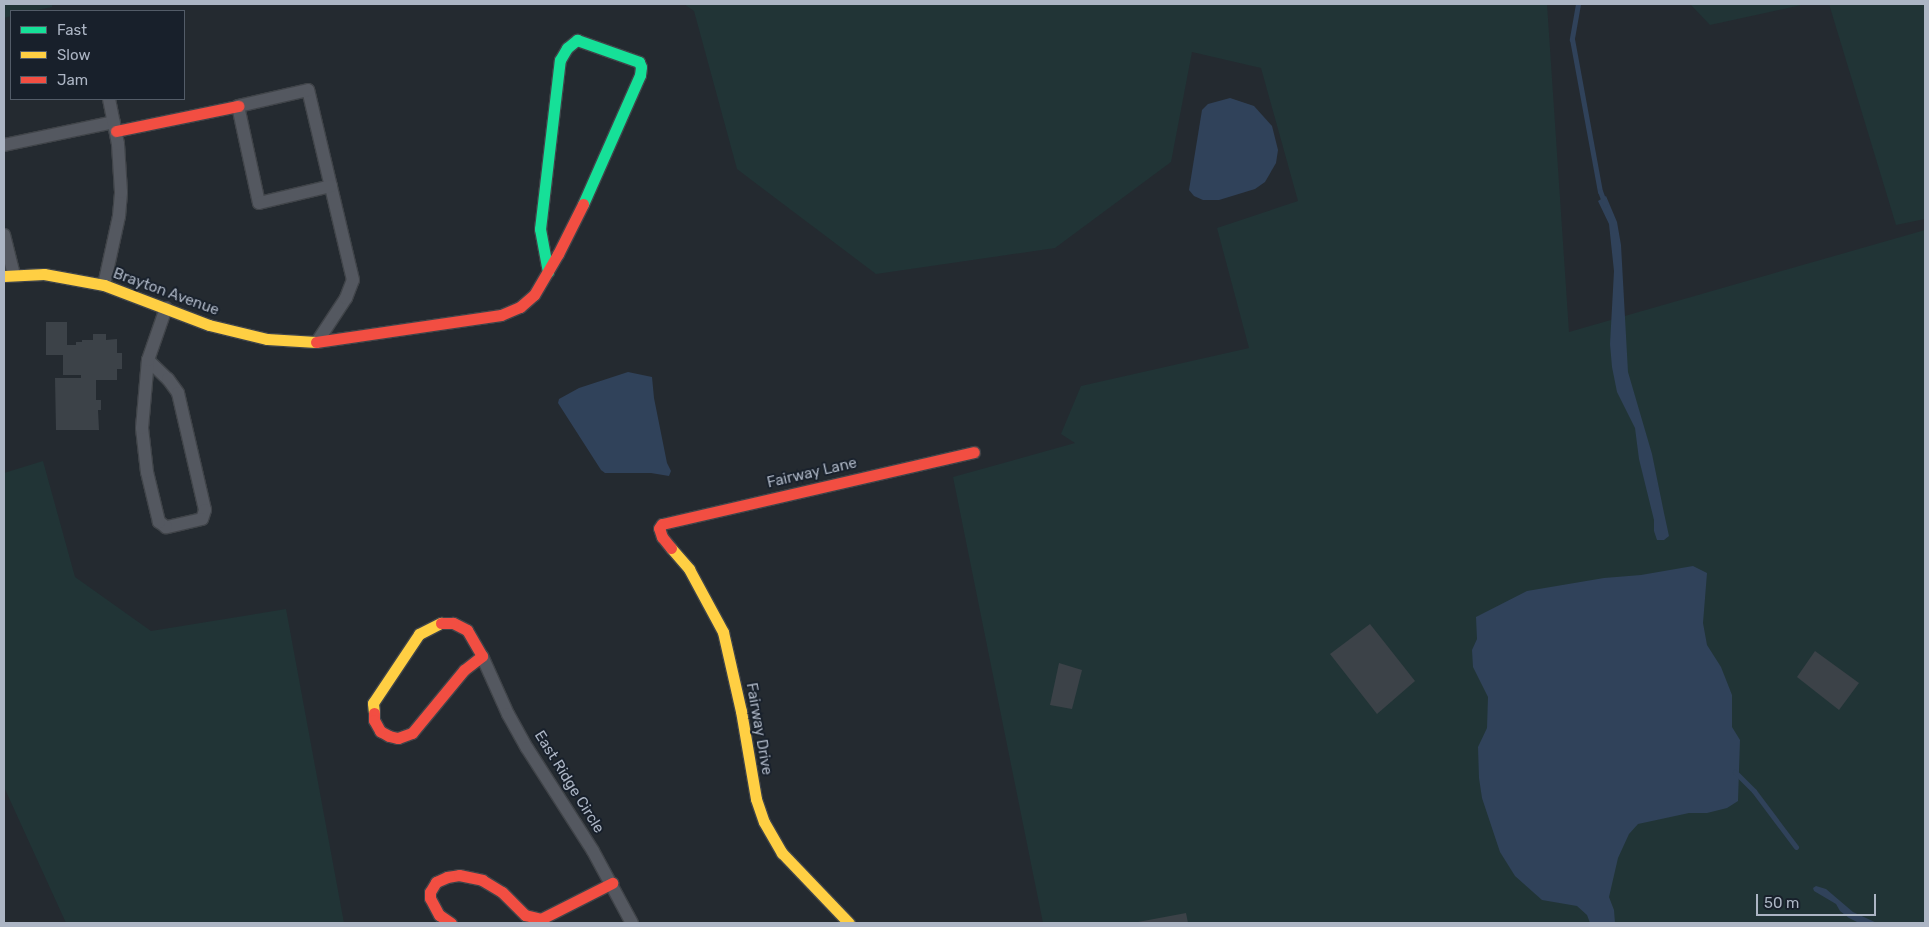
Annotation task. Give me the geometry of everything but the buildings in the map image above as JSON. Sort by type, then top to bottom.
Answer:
[{"type":"street","name":"Brayton Avenue","points":[[9,276],[61,276],[104,285],[243,335],[267,339],[317,342],[501,315],[520,306],[534,295],[548,272],[596,176],[640,75],[641,67],[639,62],[576,40],[567,48],[560,60],[540,229],[548,272]]},
{"type":"street","points":[[4,145],[238,106],[308,90],[353,280],[346,298],[317,342]]},
{"type":"street","points":[[104,285],[121,200],[121,168],[109,100]]},
{"type":"street","points":[[238,106],[259,204],[331,186]]},
{"type":"street","points":[[4,235],[9,276]]},
{"type":"street","points":[[148,360],[168,379],[178,393],[205,510],[202,519],[166,528],[159,522],[146,464],[142,428],[148,360],[166,308]]},
{"type":"street","name":"Fairway Lane","points":[[659,528],[662,524],[974,452]]},
{"type":"street","name":"Fairway Drive","points":[[659,528],[662,536],[689,569],[707,599],[723,632],[740,701],[756,799],[764,822],[782,853],[849,923]]},
{"type":"street","name":"East Ridge Circle","points":[[482,656],[464,670],[412,733],[398,738],[380,731],[374,720],[374,703],[419,634],[441,623],[458,625],[473,637],[482,656],[508,714],[527,748],[612,883],[632,923]]},
{"type":"street","points":[[451,923],[439,914],[432,905],[430,892],[436,882],[447,877],[459,875],[476,878],[493,885],[528,921],[552,916],[612,883]]},
{"type":"shaded area","points":[[4,4],[52,4],[52,7],[37,10],[10,10],[10,16],[4,18]]},
{"type":"shaded area","points":[[684,4],[1547,4],[1569,332],[1925,230],[1925,923],[1043,923],[953,477],[1075,443],[1061,434],[1081,386],[1249,348],[1217,228],[1298,201],[1261,68],[1192,52],[1171,162],[1055,248],[876,274],[737,169],[694,11]]},
{"type":"shaded area","points":[[1690,4],[1806,4],[1710,25]]},
{"type":"shaded area","points":[[1829,4],[1925,4],[1925,219],[1896,225]]},
{"type":"shaded area","points":[[43,461],[75,577],[151,631],[286,609],[344,923],[66,923],[4,787],[4,473]]},
{"type":"water","points":[[1230,98],[1254,106],[1272,126],[1278,150],[1276,163],[1265,182],[1255,189],[1219,200],[1203,200],[1194,196],[1189,190],[1202,110],[1208,104]]},
{"type":"water","points":[[1606,196],[1617,222],[1621,245],[1628,372],[1652,454],[1669,536],[1664,540],[1657,540],[1654,531],[1654,520],[1639,459],[1635,428],[1617,392],[1612,367],[1610,344],[1614,271],[1609,224],[1598,201]]},
{"type":"water","points":[[628,372],[652,377],[654,398],[667,463],[671,471],[669,476],[651,473],[605,473],[601,470],[558,403],[559,399],[579,388]]},
{"type":"water","points":[[1693,566],[1707,573],[1703,623],[1707,645],[1721,667],[1732,695],[1732,727],[1740,740],[1738,801],[1727,808],[1707,813],[1689,813],[1638,824],[1629,834],[1618,858],[1609,897],[1614,910],[1615,923],[1590,923],[1587,915],[1577,906],[1542,900],[1515,876],[1500,852],[1482,798],[1479,778],[1478,747],[1487,728],[1488,697],[1473,667],[1472,650],[1477,639],[1476,617],[1527,591]]},
{"type":"water","points":[[1816,886],[1826,889],[1853,912],[1877,923],[1859,923],[1849,918],[1840,911],[1836,904],[1814,891],[1813,888]]},
{"type":"waterway","points":[[1578,4],[1572,39],[1600,191],[1605,204]]},
{"type":"waterway","points":[[1735,772],[1754,791],[1796,847]]},
{"type":"traffic: fast","points":[[548,272],[540,229],[560,60],[567,48],[577,40],[639,62],[641,67],[640,75],[583,204]]},
{"type":"traffic: slow","points":[[4,276],[44,274],[104,285],[209,325],[267,339],[316,342]]},
{"type":"traffic: slow","points":[[671,548],[689,569],[723,632],[741,711],[756,799],[764,822],[782,853],[849,923]]},
{"type":"traffic: slow","points":[[374,713],[373,703],[419,634],[441,623]]},
{"type":"traffic: jam","points":[[116,131],[238,106]]},
{"type":"traffic: jam","points":[[316,342],[501,315],[520,307],[534,295],[558,254],[583,204]]},
{"type":"traffic: jam","points":[[671,548],[662,537],[659,528],[662,524],[974,452]]},
{"type":"traffic: jam","points":[[374,713],[374,720],[380,731],[389,736],[398,738],[412,733],[464,670],[482,656],[467,630],[453,623],[441,623]]},
{"type":"traffic: jam","points":[[451,923],[439,915],[430,898],[430,892],[436,882],[447,877],[459,875],[482,880],[502,892],[525,915],[541,919],[612,883]]}]
